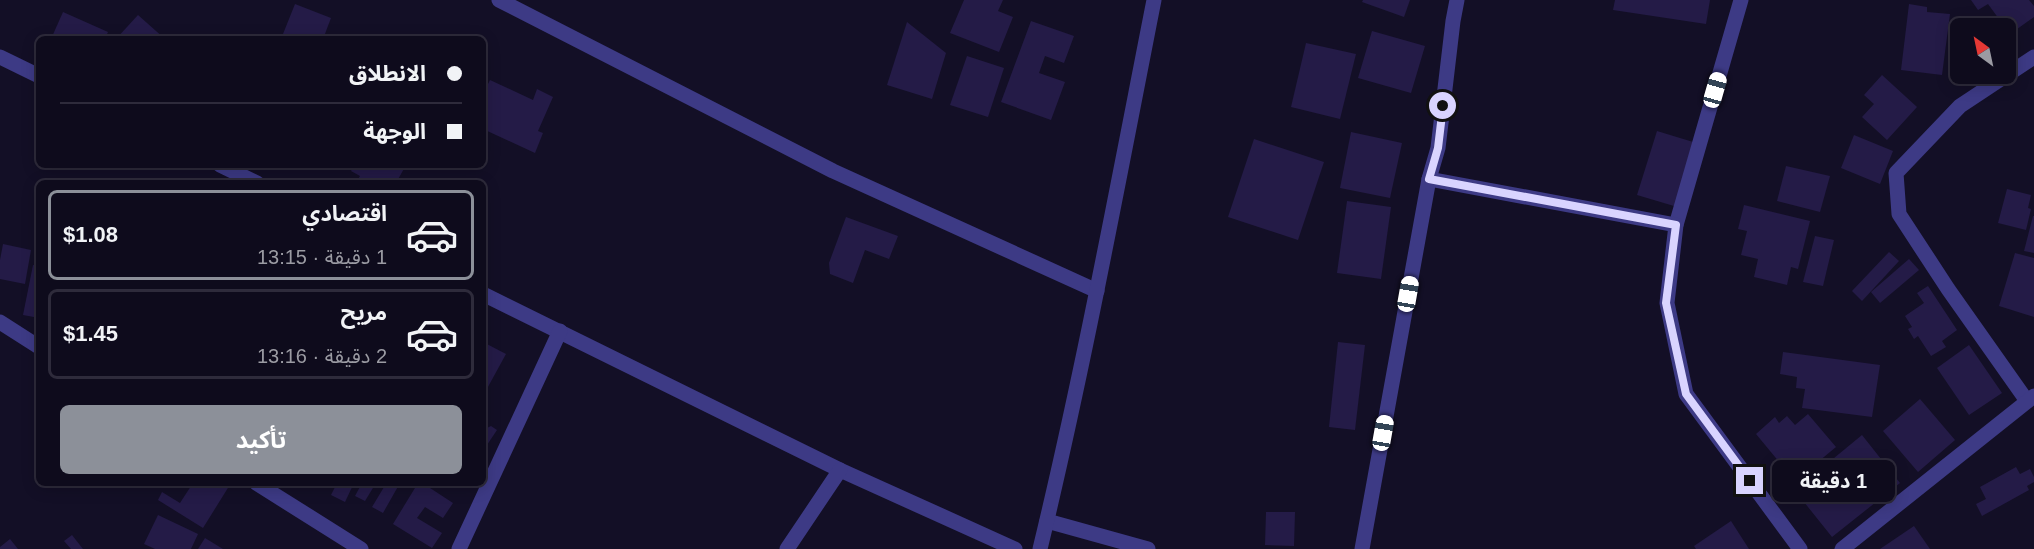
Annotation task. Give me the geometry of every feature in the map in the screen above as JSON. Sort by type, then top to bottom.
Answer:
[{"type":"street","points":[[499,0],[833,171],[1097,291]]},
{"type":"street","points":[[1040,549],[1097,291],[1154,0]]},
{"type":"street","points":[[1362,549],[1429,179],[1438,148],[1457,0]]},
{"type":"street","points":[[1741,0],[1676,225],[1666,303],[1686,394],[1800,549]]},
{"type":"street","points":[[0,57],[36,75]]},
{"type":"street","points":[[1842,549],[2031,398],[1948,290],[1899,214],[1896,173],[1960,106],[2034,57]]},
{"type":"street","points":[[226,168],[251,180]]},
{"type":"street","points":[[1429,179],[1676,225]]},
{"type":"street","points":[[486,295],[840,470],[1015,549]]},
{"type":"street","points":[[0,322],[36,345]]},
{"type":"street","points":[[459,549],[560,331]]},
{"type":"street","points":[[787,549],[840,470]]},
{"type":"street","points":[[261,486],[361,549]]},
{"type":"street","points":[[1047,521],[1148,549]]},
{"type":"building","points":[[964,0],[1003,0],[998,11],[1013,17],[999,52],[950,33]]},
{"type":"building","points":[[1363,0],[1410,0],[1404,17],[1362,2]]},
{"type":"building","points":[[1615,0],[1710,0],[1706,24],[1613,10]]},
{"type":"building","points":[[1971,0],[2029,0],[2034,6],[2034,17],[2016,30],[2016,18],[1998,18],[1988,4],[1978,10]]},
{"type":"building","points":[[295,4],[331,18],[324,36],[282,36]]},
{"type":"building","points":[[1909,4],[1927,7],[1927,12],[1950,14],[1942,75],[1901,70]]},
{"type":"building","points":[[63,12],[108,32],[106,36],[52,36]]},
{"type":"building","points":[[138,15],[162,36],[119,36]]},
{"type":"building","points":[[1031,21],[1074,36],[1064,63],[1045,56],[1039,73],[1065,82],[1051,120],[1001,102]]},
{"type":"building","points":[[907,22],[946,53],[932,99],[887,85]]},
{"type":"building","points":[[1372,31],[1425,46],[1411,93],[1358,78]]},
{"type":"building","points":[[1306,43],[1356,54],[1340,119],[1291,107]]},
{"type":"building","points":[[967,56],[1004,68],[988,117],[950,105]]},
{"type":"building","points":[[1882,75],[1917,107],[1887,140],[1862,117],[1874,104],[1864,95]]},
{"type":"building","points":[[490,80],[533,100],[537,89],[553,97],[538,131],[543,133],[535,153],[486,130],[486,88]]},
{"type":"building","points":[[1657,131],[1703,145],[1684,209],[1637,195]]},
{"type":"building","points":[[1351,132],[1402,143],[1390,198],[1340,188]]},
{"type":"building","points":[[1854,135],[1893,151],[1880,184],[1841,168]]},
{"type":"building","points":[[1254,139],[1324,162],[1298,240],[1228,217]]},
{"type":"building","points":[[1786,166],[1830,176],[1820,212],[1777,201]]},
{"type":"building","points":[[352,168],[404,168],[398,180],[358,180],[360,176],[351,171]]},
{"type":"building","points":[[2007,189],[2031,195],[2028,208],[2031,209],[2026,230],[1998,223]]},
{"type":"building","points":[[1347,201],[1391,207],[1381,279],[1337,273]]},
{"type":"building","points":[[1744,205],[1810,221],[1798,269],[1791,267],[1787,285],[1754,277],[1758,259],[1741,255],[1747,231],[1738,229]]},
{"type":"building","points":[[2034,216],[2034,253],[2024,251]]},
{"type":"building","points":[[846,217],[898,236],[889,259],[865,250],[853,283],[830,274],[829,263]]},
{"type":"building","points":[[1815,236],[1834,240],[1823,286],[1803,282]]},
{"type":"building","points":[[3,244],[31,250],[25,284],[0,279]]},
{"type":"building","points":[[1889,252],[1899,261],[1862,301],[1852,291]]},
{"type":"building","points":[[2015,253],[2034,258],[2034,317],[1999,306]]},
{"type":"building","points":[[1909,259],[1919,270],[1880,303],[1871,292]]},
{"type":"building","points":[[33,265],[36,266],[36,317],[23,315]]},
{"type":"building","points":[[1928,286],[1957,330],[1942,341],[1946,347],[1931,356],[1918,336],[1914,339],[1908,329],[1912,327],[1905,316],[1924,303],[1917,293]]},
{"type":"building","points":[[1338,342],[1365,345],[1355,430],[1329,427]]},
{"type":"building","points":[[486,344],[506,354],[486,391]]},
{"type":"building","points":[[1969,345],[2002,393],[1969,415],[1937,368]]},
{"type":"building","points":[[1783,352],[1880,365],[1872,417],[1802,408],[1805,389],[1796,388],[1797,377],[1780,374]]},
{"type":"building","points":[[1920,399],[1955,440],[1918,472],[1883,431]]},
{"type":"building","points":[[1808,414],[1836,447],[1795,481],[1756,434],[1775,417],[1779,423],[1787,416],[1795,425]]},
{"type":"building","points":[[491,426],[497,430],[486,446],[486,428]]},
{"type":"building","points":[[1862,435],[1900,483],[1832,537],[1800,497],[1816,484],[1811,477]]},
{"type":"building","points":[[2016,467],[2020,474],[2030,469],[2034,482],[2027,486],[2029,490],[1982,516],[1976,504],[1986,499],[1980,487]]},
{"type":"building","points":[[191,486],[229,486],[203,528],[158,500],[162,492],[180,503]]},
{"type":"building","points":[[336,486],[353,486],[345,502],[331,495]]},
{"type":"building","points":[[360,486],[374,486],[365,501],[355,496]]},
{"type":"building","points":[[382,486],[398,486],[383,513],[372,507],[384,487]]},
{"type":"building","points":[[416,486],[432,486],[430,488],[453,503],[443,518],[425,507],[417,518],[442,533],[432,548],[393,524]]},
{"type":"building","points":[[1266,512],[1295,512],[1294,546],[1265,545]]},
{"type":"building","points":[[158,515],[198,534],[191,549],[155,549],[144,544]]},
{"type":"building","points":[[1731,521],[1749,549],[1696,549],[1694,546]]},
{"type":"building","points":[[1914,526],[1930,549],[1880,549]]},
{"type":"building","points":[[72,535],[83,549],[71,549],[64,541]]},
{"type":"building","points":[[205,538],[223,549],[198,549]]},
{"type":"building","points":[[10,539],[18,549],[0,549],[0,547]]},
{"type":"route","points":[[1443,106],[1438,148],[1429,179],[1676,225],[1666,303],[1686,394],[1750,481]]}]
